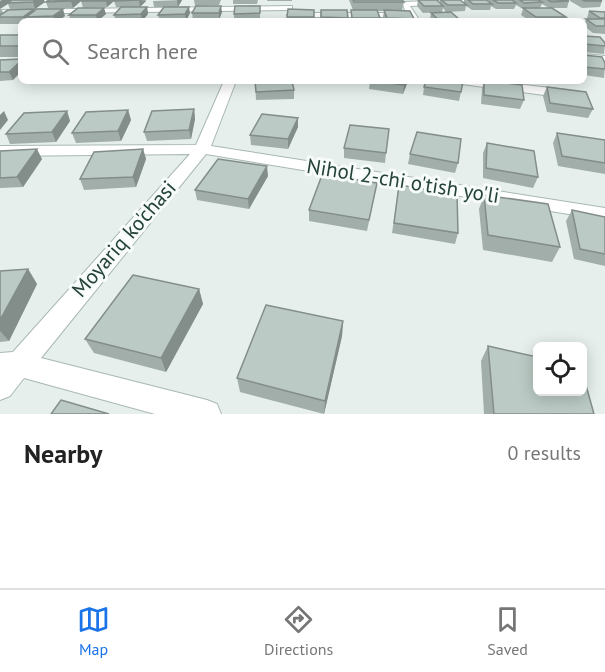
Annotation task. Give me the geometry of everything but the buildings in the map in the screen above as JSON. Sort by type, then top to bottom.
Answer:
[{"type":"street","points":[[414,18],[405,4],[529,0]]},
{"type":"street","points":[[272,18],[298,3]]},
{"type":"street","points":[[0,12],[289,8]]},
{"type":"street","points":[[272,18],[414,18]]},
{"type":"street","points":[[587,57],[605,59]]},
{"type":"street","name":"Moyariq ko'chasi","points":[[0,387],[8,365],[202,149],[230,84]]},
{"type":"street","points":[[487,84],[570,94]]},
{"type":"street","name":"Nihol 2-chi o'tish yo'li","points":[[0,152],[202,149],[605,214]]},
{"type":"street","points":[[8,365],[207,414]]}]
